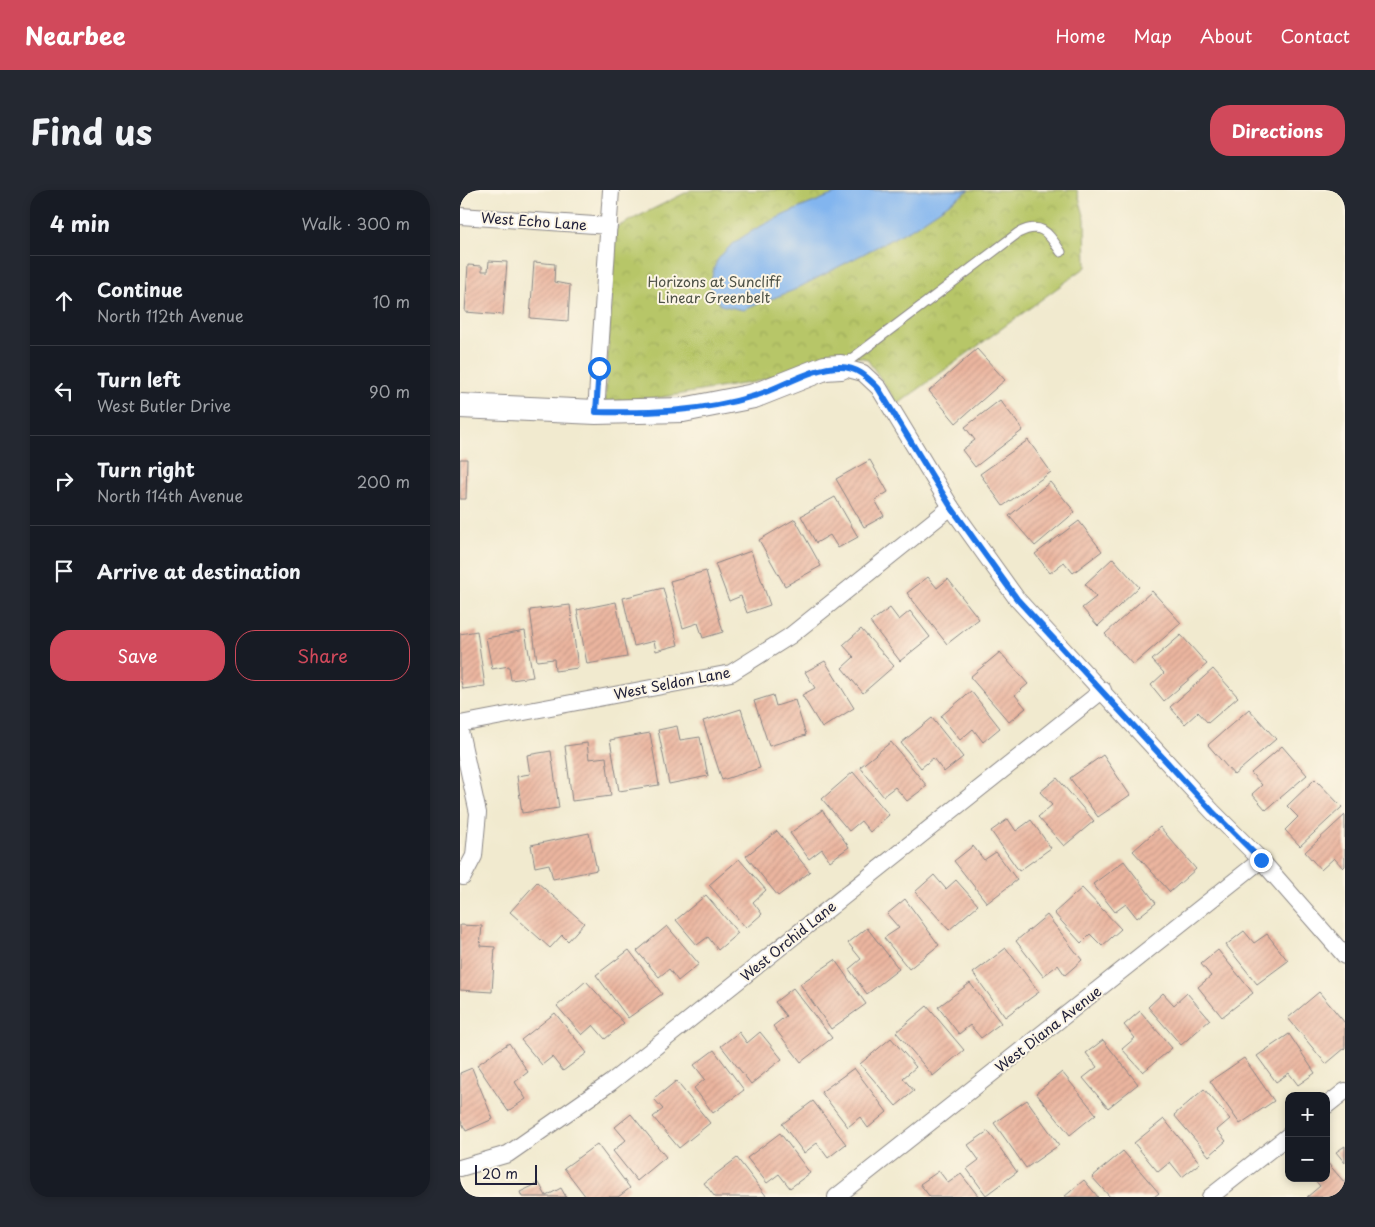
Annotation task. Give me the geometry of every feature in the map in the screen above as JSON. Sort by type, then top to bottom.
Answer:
[{"type":"street","points":[[596,412],[611,190]]},
{"type":"street","name":"West Echo Lane","points":[[460,216],[609,226]]},
{"type":"street","points":[[460,406],[654,413],[714,405],[754,396],[825,368],[841,367],[863,373],[878,388],[951,507],[1017,599],[1103,690],[1212,811],[1261,860],[1345,956]]},
{"type":"street","name":"West Seldon Lane","points":[[460,724],[731,673],[790,636],[951,507]]},
{"type":"street","name":"West Orchid Lane","points":[[460,1168],[508,1154],[610,1083],[1103,690]]},
{"type":"street","points":[[460,731],[478,814],[474,856],[463,877]]},
{"type":"street","name":"West Diana Avenue","points":[[836,1197],[1261,860]]},
{"type":"street","points":[[1330,1103],[1345,1091]]},
{"type":"street","points":[[1210,1197],[1286,1137]]},
{"type":"lane","points":[[841,367],[1018,233],[1029,227],[1040,228],[1047,232],[1061,252]]},
{"type":"green space","name":"Horizons at Suncliff Linear Greenbelt","points":[[691,190],[1077,190],[1085,219],[1086,267],[898,404],[867,359],[842,353],[755,382],[645,400],[605,402],[615,228]]},
{"type":"water","points":[[844,190],[969,190],[911,229],[794,290],[743,310],[720,305],[710,287],[717,261],[727,249],[757,228]]},
{"type":"building","points":[[489,261],[507,262],[503,315],[465,312],[468,265],[482,266],[482,271],[488,271]]},
{"type":"building","points":[[534,262],[555,264],[554,282],[570,285],[568,321],[530,318]]},
{"type":"building","points":[[977,349],[1005,380],[956,423],[929,391]]},
{"type":"building","points":[[1000,400],[1023,430],[975,467],[962,450],[975,440],[965,427]]},
{"type":"building","points":[[1028,440],[1051,472],[1003,506],[980,474]]},
{"type":"building","points":[[460,459],[467,459],[466,499],[460,499]]},
{"type":"building","points":[[870,460],[888,492],[875,500],[884,516],[864,527],[836,479]]},
{"type":"building","points":[[1050,482],[1075,512],[1035,546],[1009,516]]},
{"type":"building","points":[[835,497],[858,537],[838,548],[830,535],[816,543],[801,516]]},
{"type":"building","points":[[795,519],[821,566],[785,586],[759,540]]},
{"type":"building","points":[[1079,521],[1102,551],[1073,573],[1064,562],[1050,573],[1035,554]]},
{"type":"building","points":[[751,551],[770,605],[747,613],[741,596],[729,601],[715,564]]},
{"type":"building","points":[[1113,558],[1139,587],[1098,626],[1082,608],[1096,597],[1085,584]]},
{"type":"building","points":[[706,571],[723,632],[703,638],[698,623],[683,628],[670,581]]},
{"type":"building","points":[[928,577],[937,588],[948,579],[979,619],[947,644],[907,593]]},
{"type":"building","points":[[663,588],[678,645],[656,651],[654,641],[634,646],[623,598]]},
{"type":"building","points":[[1152,591],[1181,623],[1133,665],[1105,634]]},
{"type":"building","points":[[616,602],[627,657],[587,664],[577,610]]},
{"type":"building","points":[[570,605],[578,668],[555,671],[554,659],[537,661],[530,610]]},
{"type":"building","points":[[890,608],[899,620],[910,611],[930,637],[900,661],[870,622]]},
{"type":"building","points":[[861,629],[894,666],[863,693],[842,668],[854,657],[843,645]]},
{"type":"building","points":[[477,631],[485,686],[463,689],[460,678],[460,634]]},
{"type":"building","points":[[525,631],[533,677],[511,680],[509,666],[492,669],[486,638]]},
{"type":"building","points":[[1181,635],[1207,664],[1164,701],[1151,685],[1164,673],[1152,660]]},
{"type":"building","points":[[1000,652],[1028,684],[1015,695],[1026,708],[1009,722],[970,677]]},
{"type":"building","points":[[825,661],[854,708],[822,728],[802,695],[815,688],[805,672]]},
{"type":"building","points":[[1213,669],[1238,697],[1208,723],[1198,712],[1185,724],[1170,707]]},
{"type":"building","points":[[971,691],[1000,728],[983,742],[973,729],[960,740],[941,716]]},
{"type":"building","points":[[773,695],[776,706],[795,700],[806,735],[769,746],[754,701]]},
{"type":"building","points":[[741,709],[760,768],[722,780],[703,721]]},
{"type":"building","points":[[1249,709],[1276,739],[1234,775],[1208,745]]},
{"type":"building","points":[[932,718],[963,757],[944,772],[933,758],[921,768],[901,743]]},
{"type":"building","points":[[677,726],[680,740],[700,737],[708,776],[669,784],[658,730]]},
{"type":"building","points":[[650,733],[659,785],[619,791],[610,740]]},
{"type":"building","points":[[891,742],[927,786],[907,801],[895,787],[883,796],[860,767]]},
{"type":"building","points":[[587,743],[589,759],[606,757],[611,796],[572,801],[565,746]]},
{"type":"building","points":[[1282,746],[1307,775],[1266,810],[1252,794],[1262,785],[1251,773]]},
{"type":"building","points":[[551,751],[559,808],[522,813],[517,776],[530,774],[527,755]]},
{"type":"building","points":[[1103,755],[1130,795],[1098,817],[1070,778]]},
{"type":"building","points":[[853,772],[889,815],[870,832],[861,821],[849,831],[822,799]]},
{"type":"building","points":[[1057,778],[1094,821],[1064,846],[1038,817],[1052,805],[1040,792]]},
{"type":"building","points":[[1315,779],[1342,807],[1300,846],[1285,830],[1298,817],[1287,806]]},
{"type":"building","points":[[822,810],[849,847],[830,861],[822,849],[809,859],[790,833]]},
{"type":"building","points":[[1345,815],[1345,866],[1343,868],[1334,858],[1321,870],[1305,852]]},
{"type":"building","points":[[1008,819],[1016,831],[1031,820],[1051,848],[1019,871],[991,831]]},
{"type":"building","points":[[1160,827],[1196,869],[1170,892],[1133,851]]},
{"type":"building","points":[[777,831],[810,872],[778,896],[746,856]]},
{"type":"building","points":[[589,833],[597,870],[553,879],[549,864],[535,867],[531,845]]},
{"type":"building","points":[[973,846],[984,860],[996,852],[1017,880],[987,903],[954,861]]},
{"type":"building","points":[[739,859],[766,890],[753,902],[762,914],[746,928],[709,885]]},
{"type":"building","points":[[1124,861],[1156,903],[1137,918],[1126,904],[1115,912],[1093,884]]},
{"type":"building","points":[[934,875],[946,889],[956,880],[978,905],[949,930],[915,892]]},
{"type":"building","points":[[537,882],[584,923],[568,941],[562,935],[550,948],[510,912]]},
{"type":"building","points":[[1082,888],[1121,929],[1102,946],[1090,934],[1081,943],[1054,913]]},
{"type":"building","points":[[706,895],[738,933],[718,950],[708,937],[697,945],[676,920]]},
{"type":"building","points":[[905,899],[939,945],[909,969],[884,938],[899,928],[887,914]]},
{"type":"building","points":[[1047,915],[1082,960],[1065,975],[1058,965],[1043,976],[1016,941]]},
{"type":"building","points":[[460,925],[482,926],[480,946],[495,947],[492,992],[460,990]]},
{"type":"building","points":[[667,926],[699,964],[678,981],[669,969],[659,977],[637,951]]},
{"type":"building","points":[[867,928],[899,969],[867,994],[849,969],[861,959],[848,943]]},
{"type":"building","points":[[1244,931],[1254,943],[1267,934],[1288,961],[1257,984],[1226,945]]},
{"type":"building","points":[[1006,948],[1039,992],[1005,1017],[973,973]]},
{"type":"building","points":[[629,950],[662,994],[628,1018],[596,975]]},
{"type":"building","points":[[1218,950],[1253,993],[1222,1017],[1198,987],[1211,976],[1201,964]]},
{"type":"building","points":[[835,960],[866,1004],[831,1029],[800,984]]},
{"type":"building","points":[[586,981],[624,1023],[605,1039],[593,1025],[582,1035],[557,1006]]},
{"type":"building","points":[[970,983],[1001,1023],[981,1038],[970,1025],[959,1034],[938,1007]]},
{"type":"building","points":[[793,988],[832,1038],[801,1062],[773,1026],[786,1016],[775,1002]]},
{"type":"building","points":[[1319,992],[1345,1023],[1345,1048],[1326,1064],[1288,1018]]},
{"type":"building","points":[[1163,993],[1174,1005],[1187,993],[1210,1020],[1181,1045],[1148,1007]]},
{"type":"building","points":[[927,1006],[964,1050],[933,1076],[896,1032]]},
{"type":"building","points":[[1140,1011],[1172,1048],[1143,1072],[1122,1049],[1135,1038],[1124,1025]]},
{"type":"building","points":[[555,1013],[587,1053],[563,1071],[552,1057],[542,1065],[521,1040]]},
{"type":"building","points":[[739,1032],[747,1043],[760,1032],[782,1059],[751,1084],[721,1046]]},
{"type":"building","points":[[1289,1034],[1315,1073],[1298,1085],[1289,1073],[1276,1082],[1257,1056]]},
{"type":"building","points":[[891,1038],[916,1067],[903,1078],[914,1091],[896,1106],[860,1064]]},
{"type":"building","points":[[1103,1040],[1138,1084],[1108,1108],[1083,1078],[1097,1067],[1086,1053]]},
{"type":"building","points":[[509,1043],[528,1072],[515,1082],[526,1099],[508,1111],[477,1065]]},
{"type":"building","points":[[714,1050],[744,1090],[713,1113],[694,1088],[705,1079],[694,1065]]},
{"type":"building","points":[[1244,1058],[1274,1101],[1240,1124],[1210,1081]]},
{"type":"building","points":[[472,1068],[493,1119],[466,1131],[460,1119],[460,1073]]},
{"type":"building","points":[[854,1068],[887,1112],[868,1128],[860,1117],[848,1127],[821,1092]]},
{"type":"building","points":[[1062,1072],[1096,1114],[1070,1135],[1036,1093]]},
{"type":"building","points":[[676,1081],[710,1123],[679,1148],[653,1117],[663,1109],[654,1099]]},
{"type":"building","points":[[1204,1089],[1230,1119],[1217,1130],[1226,1141],[1209,1156],[1174,1115]]},
{"type":"building","points":[[1027,1100],[1059,1145],[1026,1168],[994,1123]]},
{"type":"building","points":[[813,1101],[846,1144],[828,1158],[817,1143],[804,1153],[782,1124]]},
{"type":"building","points":[[631,1114],[666,1157],[637,1181],[613,1151],[626,1140],[615,1127]]},
{"type":"building","points":[[1164,1119],[1200,1163],[1182,1177],[1170,1162],[1158,1172],[1134,1143]]},
{"type":"building","points":[[988,1131],[1017,1172],[986,1195],[967,1169],[979,1160],[968,1145]]},
{"type":"building","points":[[780,1133],[810,1173],[790,1188],[779,1174],[767,1183],[747,1158]]},
{"type":"building","points":[[597,1144],[630,1188],[618,1197],[586,1197],[564,1168]]},
{"type":"building","points":[[1345,1146],[1345,1163],[1336,1152]]},
{"type":"building","points":[[1123,1151],[1159,1193],[1154,1197],[1110,1197],[1092,1177]]},
{"type":"building","points":[[737,1158],[767,1197],[715,1197],[704,1183]]},
{"type":"building","points":[[1330,1166],[1345,1183],[1345,1197],[1307,1197],[1320,1186],[1316,1182],[1330,1182]]},
{"type":"building","points":[[939,1171],[948,1183],[961,1174],[979,1197],[930,1197],[920,1184]]},
{"type":"building","points":[[1084,1180],[1098,1197],[1064,1197]]},
{"type":"building","points":[[539,1183],[546,1196],[561,1188],[566,1197],[522,1197],[520,1192]]},
{"type":"route","points":[[599,368],[596,412],[654,413],[683,410],[754,396],[825,368],[841,367],[863,373],[878,388],[951,507],[1017,599],[1103,690],[1212,811],[1261,860]]}]
